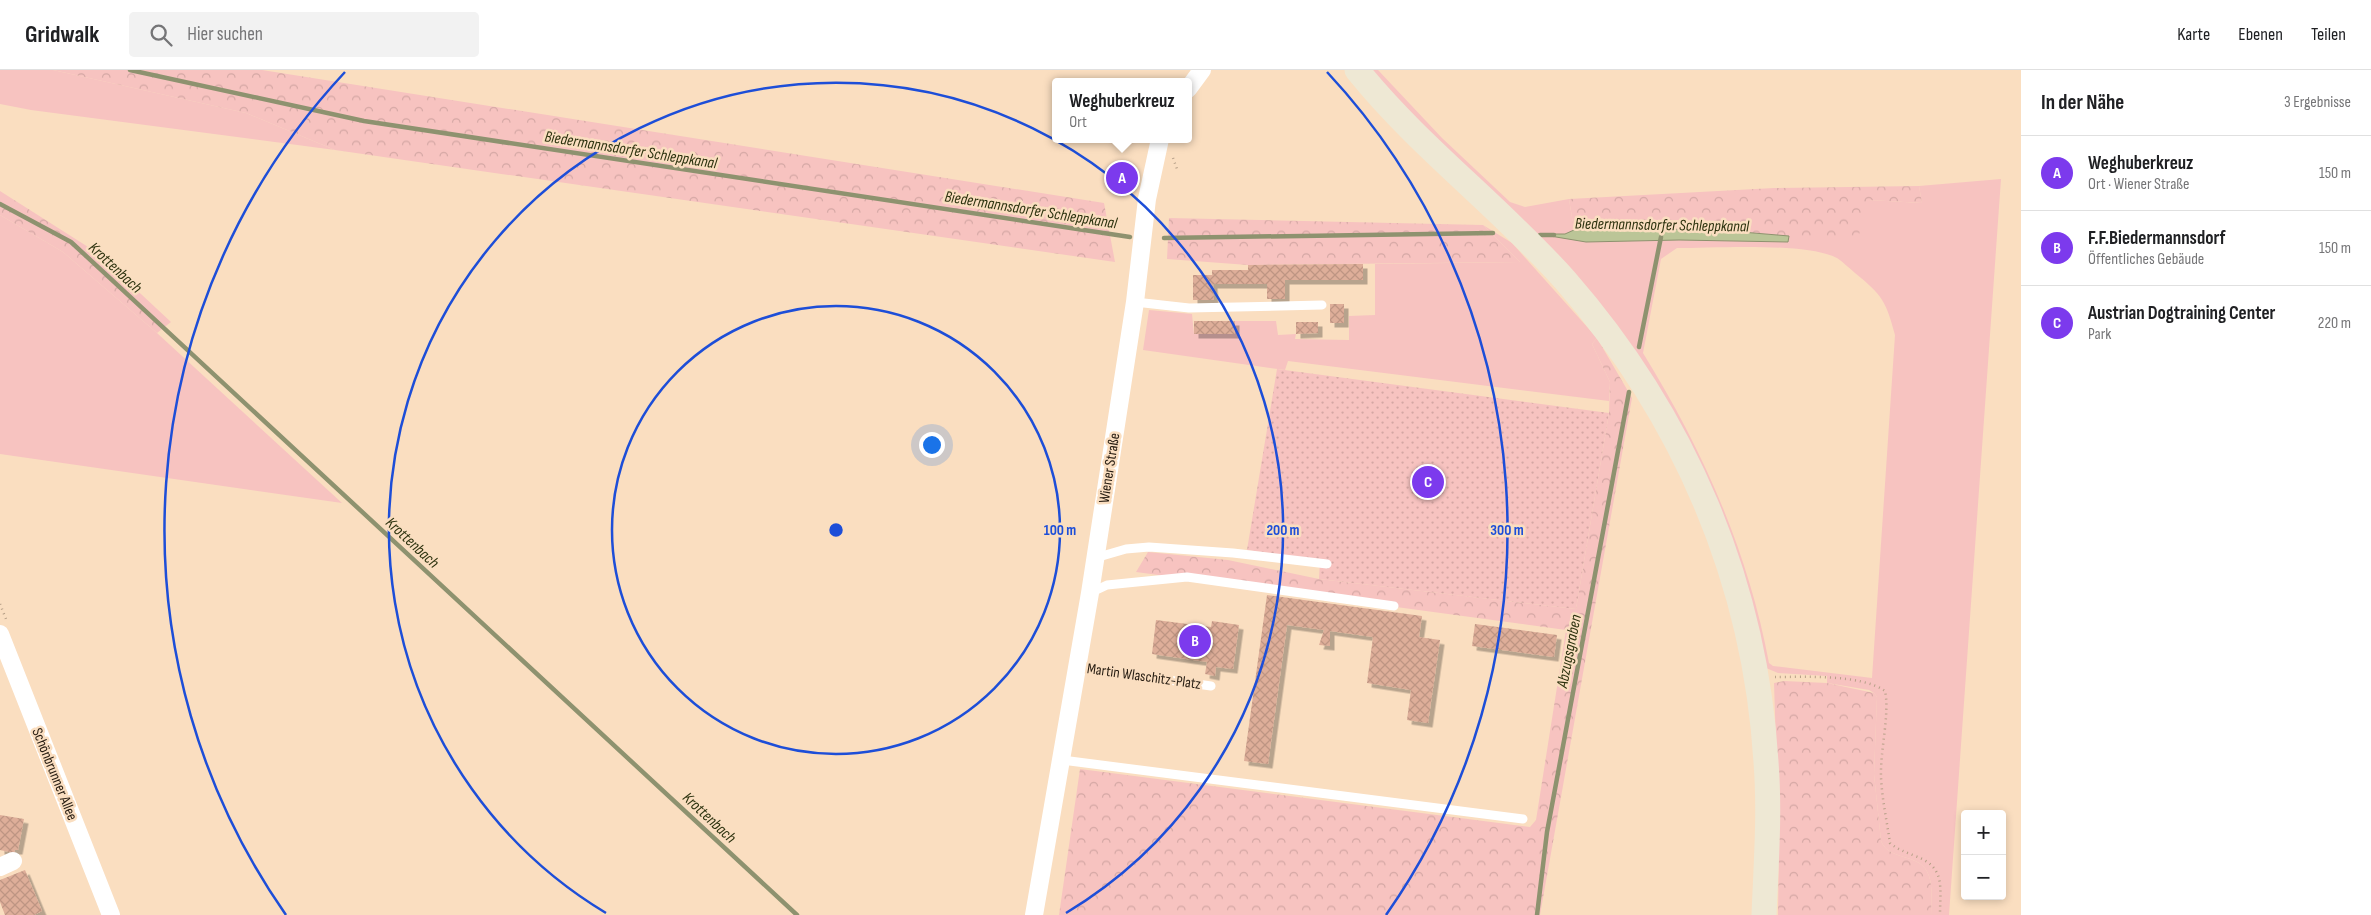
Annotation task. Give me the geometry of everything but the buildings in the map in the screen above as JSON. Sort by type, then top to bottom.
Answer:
[{"type":"main road","points":[[1356,70],[1412,131],[1564,280],[1610,335],[1647,388],[1678,442],[1702,493],[1724,548],[1740,600],[1751,647],[1767,764],[1764,915]]},
{"type":"street","points":[[1192,83],[1202,70]]},
{"type":"street","name":"Wiener Straße","points":[[1034,915],[1090,593],[1135,302],[1147,199],[1159,143]]},
{"type":"street","name":"Schönbrunner Allee","points":[[0,634],[111,915]]},
{"type":"lane","points":[[1135,302],[1189,308],[1322,305]]},
{"type":"lane","points":[[1095,558],[1126,549],[1148,547],[1233,553],[1327,564]]},
{"type":"lane","points":[[1090,593],[1107,585],[1188,577],[1394,606]]},
{"type":"lane","name":"Martin Wlaschitz-Platz","points":[[1078,667],[1211,686]]},
{"type":"lane","points":[[1062,760],[1523,819]]},
{"type":"path","points":[[1798,677],[1866,683],[1876,685],[1885,691],[1887,700],[1882,740],[1881,778],[1890,843],[1896,848],[1926,860],[1936,868],[1940,876],[1940,915]]},
{"type":"green space","points":[[0,70],[53,70],[246,113],[335,150],[31,110],[0,104]]},
{"type":"green space","points":[[53,70],[262,70],[1104,203],[1115,262],[335,150],[246,113]]},
{"type":"green space","points":[[1366,70],[1378,70],[1442,138],[1510,202],[1525,207],[1569,199],[1574,230],[1565,234],[1551,234],[1550,236],[1586,242],[1679,240],[1788,242],[1789,236],[1869,200],[1922,203],[1919,186],[2001,179],[1949,915],[1931,915],[1931,885],[1925,868],[1920,863],[1891,852],[1885,848],[1881,841],[1874,774],[1877,697],[1869,690],[1827,683],[1827,676],[1778,673],[1766,668],[1667,406]],"holes":[[[1760,247],[1823,253],[1837,258],[1844,263],[1877,293],[1886,306],[1895,335],[1872,678],[1773,666],[1769,663],[1749,581],[1721,502],[1685,427],[1643,353],[1661,259],[1677,248]]]},
{"type":"green space","points":[[1919,186],[1922,203],[1869,200],[1858,238],[1789,236],[1706,229],[1574,230],[1569,199],[1774,188]]},
{"type":"green space","points":[[0,191],[96,252],[171,322],[157,333],[63,252],[0,215]]},
{"type":"green space","points":[[0,215],[63,252],[157,333],[342,503],[0,454]]},
{"type":"green space","points":[[1169,218],[1483,225],[1520,262],[1248,265],[1167,259]]},
{"type":"green space","points":[[1483,225],[1512,243],[1597,338],[1592,344],[1610,382],[1609,401],[1288,361],[1285,370],[1143,350],[1149,310],[1192,314],[1194,334],[1235,333],[1235,321],[1276,321],[1278,335],[1296,334],[1295,339],[1349,340],[1349,316],[1375,315],[1375,264],[1520,262]]},
{"type":"green space","points":[[1597,338],[1632,398],[1540,915],[1059,915],[1080,769],[1530,827],[1536,820],[1566,630],[1136,572],[1148,552],[1228,560],[1319,579],[1576,609],[1609,413],[1610,382],[1592,344]]},
{"type":"green space","points":[[1277,369],[1609,413],[1576,609],[1319,579],[1320,560],[1247,550]]},
{"type":"green space","points":[[1784,681],[1827,683],[1874,693],[1877,697],[1874,774],[1881,841],[1885,848],[1891,852],[1920,863],[1925,868],[1931,885],[1931,915],[1778,915],[1779,839],[1774,683]]},
{"type":"shaded area","points":[[1706,229],[1789,236],[1788,242],[1679,240],[1586,242],[1550,236],[1550,234],[1565,234],[1574,230]]},
{"type":"waterway","name":"Biedermannsdorfer Schleppkanal","points":[[130,70],[364,121],[1130,237]]},
{"type":"waterway","name":"Krottenbach","points":[[0,204],[71,242],[797,915]]},
{"type":"waterway","name":"Biedermannsdorfer Schleppkanal","points":[[1164,238],[1493,233]]},
{"type":"waterway","name":"Biedermannsdorfer Schleppkanal","points":[[1540,235],[1554,235]]},
{"type":"waterway","name":"Abzugsgraben","points":[[1639,347],[1661,237]]},
{"type":"waterway","name":"Abzugsgraben","points":[[1537,915],[1547,832],[1629,392]]},
{"type":"place","name":"Weghuberkreuz","points":[[1122,178]]},
{"type":"place","name":"Austrian Dogtraining Center","points":[[1428,482]]},
{"type":"place","name":"F.F.Biedermannsdorf","points":[[1195,641]]}]
